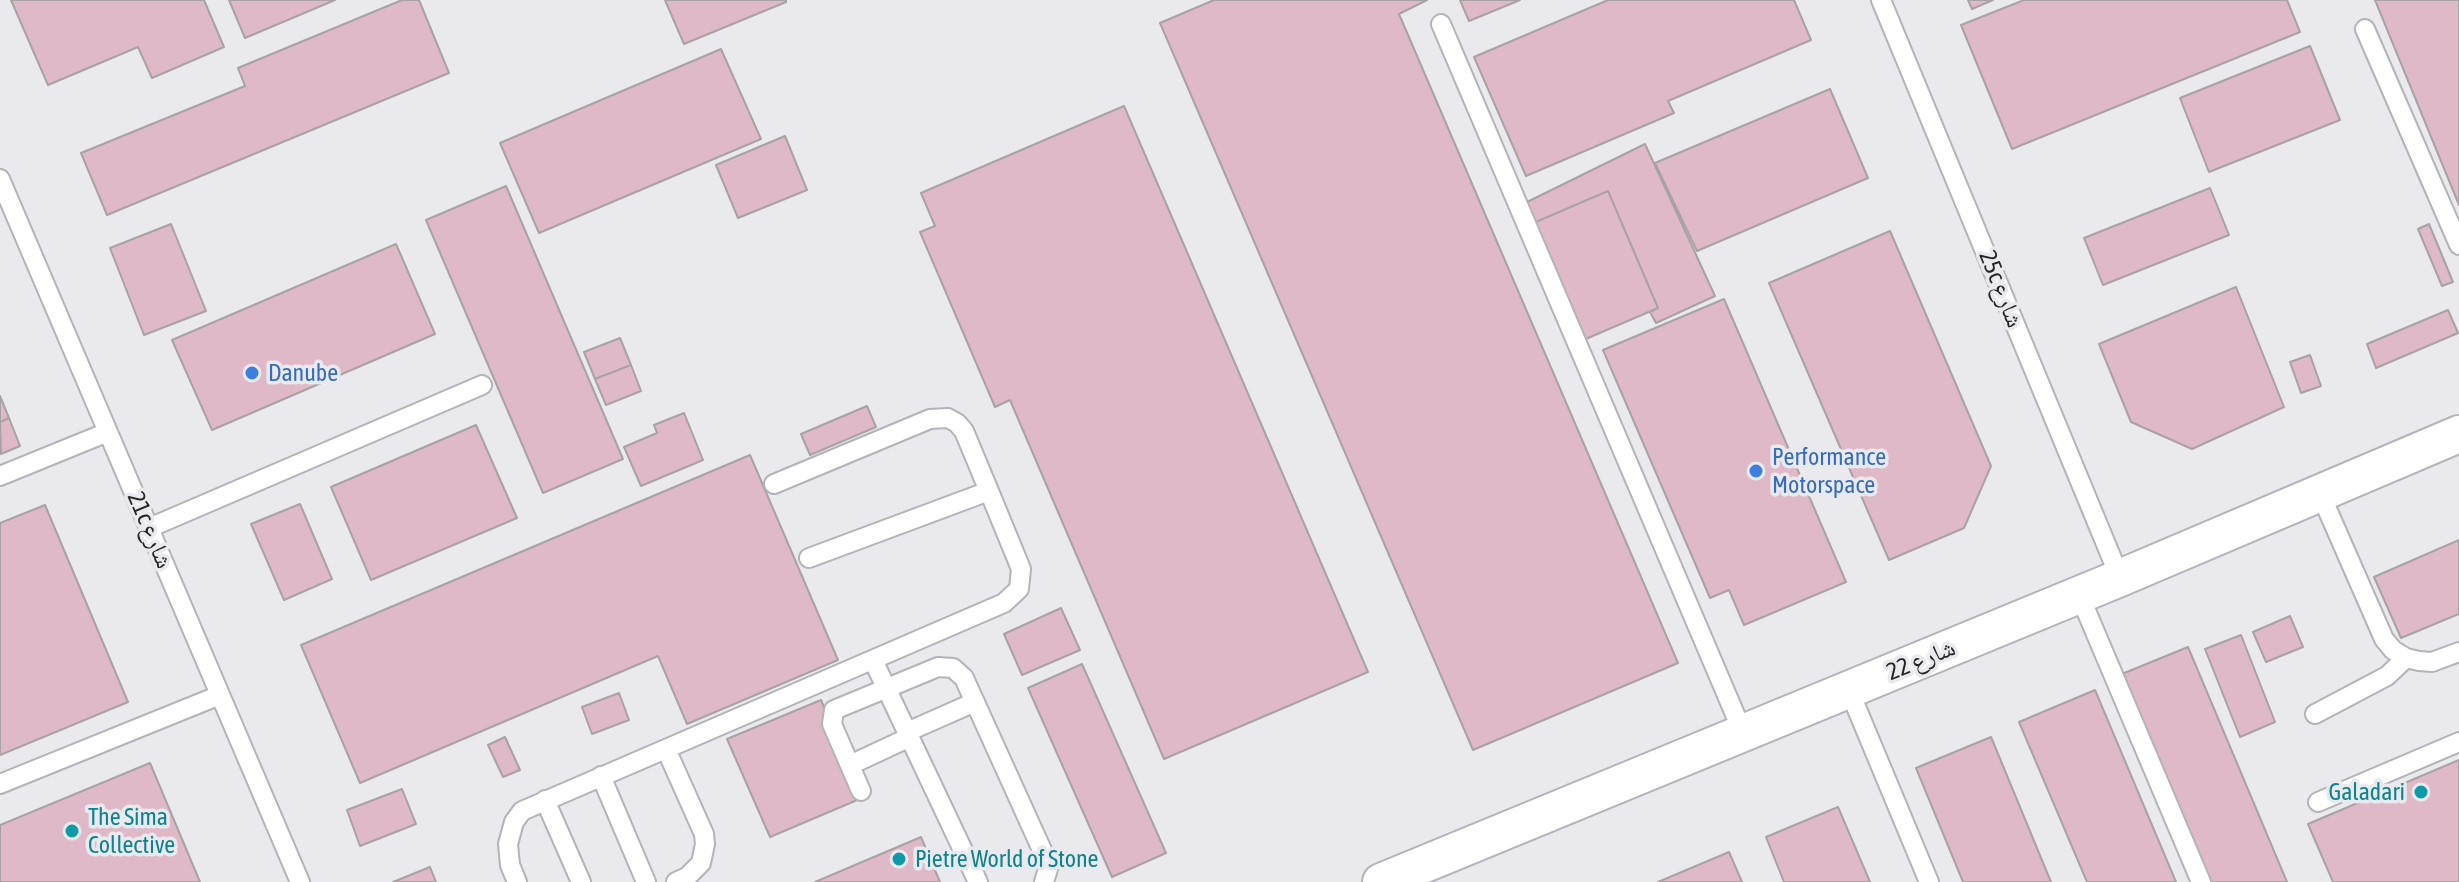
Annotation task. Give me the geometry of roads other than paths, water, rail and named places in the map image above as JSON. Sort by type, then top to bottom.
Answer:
[{"type":"street","name":"شارع 22","points":[[1381,882],[2120,578],[2459,434]]},
{"type":"lane","name":"25c شارع","points":[[1881,0],[2120,578]]},
{"type":"lane","points":[[1441,24],[1743,733]]},
{"type":"lane","points":[[2365,29],[2459,245]]},
{"type":"lane","name":"21c شارع","points":[[0,179],[300,882]]},
{"type":"lane","points":[[149,528],[482,385]]},
{"type":"lane","points":[[517,882],[507,854],[514,822],[522,811],[873,660],[1013,597],[1019,589],[1021,569],[964,431],[957,423],[939,417],[774,484]]},
{"type":"lane","points":[[0,476],[108,432]]},
{"type":"lane","points":[[809,558],[989,491]]},
{"type":"lane","points":[[2320,493],[2384,639],[2393,650],[2406,658],[2432,662],[2459,652]]},
{"type":"lane","points":[[2079,594],[2201,882]]},
{"type":"lane","points":[[2315,714],[2387,676],[2406,658]]},
{"type":"lane","points":[[873,660],[978,882]]},
{"type":"lane","points":[[861,791],[832,724],[832,715],[837,707],[945,666],[959,672],[1047,861],[1044,882]]},
{"type":"lane","points":[[1849,690],[1929,882]]},
{"type":"lane","points":[[0,784],[220,695]]},
{"type":"lane","points":[[850,765],[975,702]]},
{"type":"lane","points":[[2318,802],[2459,742]]},
{"type":"lane","points":[[666,749],[700,825],[705,844],[701,863],[687,877],[676,882]]},
{"type":"lane","points":[[601,776],[646,882]]},
{"type":"lane","points":[[545,800],[581,882]]},
{"type":"place","name":"Danube","points":[[252,373]]},
{"type":"place","name":"Performance Motorspace","points":[[1756,471]]},
{"type":"place","name":"Galadari","points":[[2421,792]]},
{"type":"place","name":"The Sima Collective","points":[[72,831]]},
{"type":"place","name":"Pietre World of Stone","points":[[899,859]]}]
